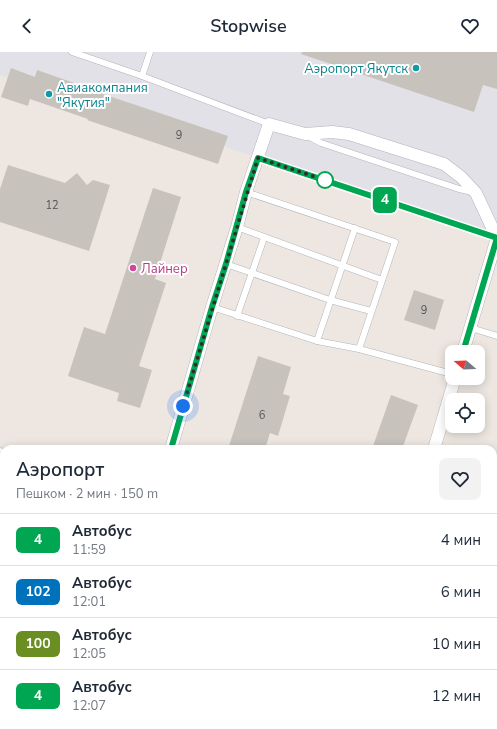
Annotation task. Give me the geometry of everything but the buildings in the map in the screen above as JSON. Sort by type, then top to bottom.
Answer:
[{"type":"street","points":[[172,445],[246,192],[269,124],[305,134],[332,132],[349,134],[425,157],[444,164],[461,177],[476,193],[497,237],[465,345]]},
{"type":"street","points":[[435,445],[453,385]]},
{"type":"lane","points":[[72,52],[142,76],[269,124]]},
{"type":"lane","points":[[142,76],[150,52]]},
{"type":"lane","points":[[305,134],[321,143],[459,189],[476,193]]},
{"type":"lane","points":[[258,158],[497,237]]},
{"type":"lane","points":[[246,192],[395,242],[358,349]]},
{"type":"lane","points":[[237,227],[382,280]]},
{"type":"lane","points":[[317,341],[355,228]]},
{"type":"lane","points":[[237,316],[264,238]]},
{"type":"lane","points":[[226,264],[330,300],[371,311]]},
{"type":"lane","points":[[212,307],[317,341],[358,349],[445,372]]},
{"type":"lane","points":[[471,328],[497,336]]},
{"type":"shaded area","points":[[0,52],[497,52],[497,237],[269,161],[0,75]]},
{"type":"bus line","name":"4","points":[[172,445],[246,192],[258,158],[497,238],[465,345]]},
{"type":"place","name":"Аэропорт Якутск","points":[[416,68]]},
{"type":"place","name":"Авиакомпания \"Якутия\"","points":[[49,94]]},
{"type":"place","name":"Лайнер","points":[[133,268]]},
{"type":"route","points":[[183,406],[230,252],[246,192],[258,158],[325,180]]}]
